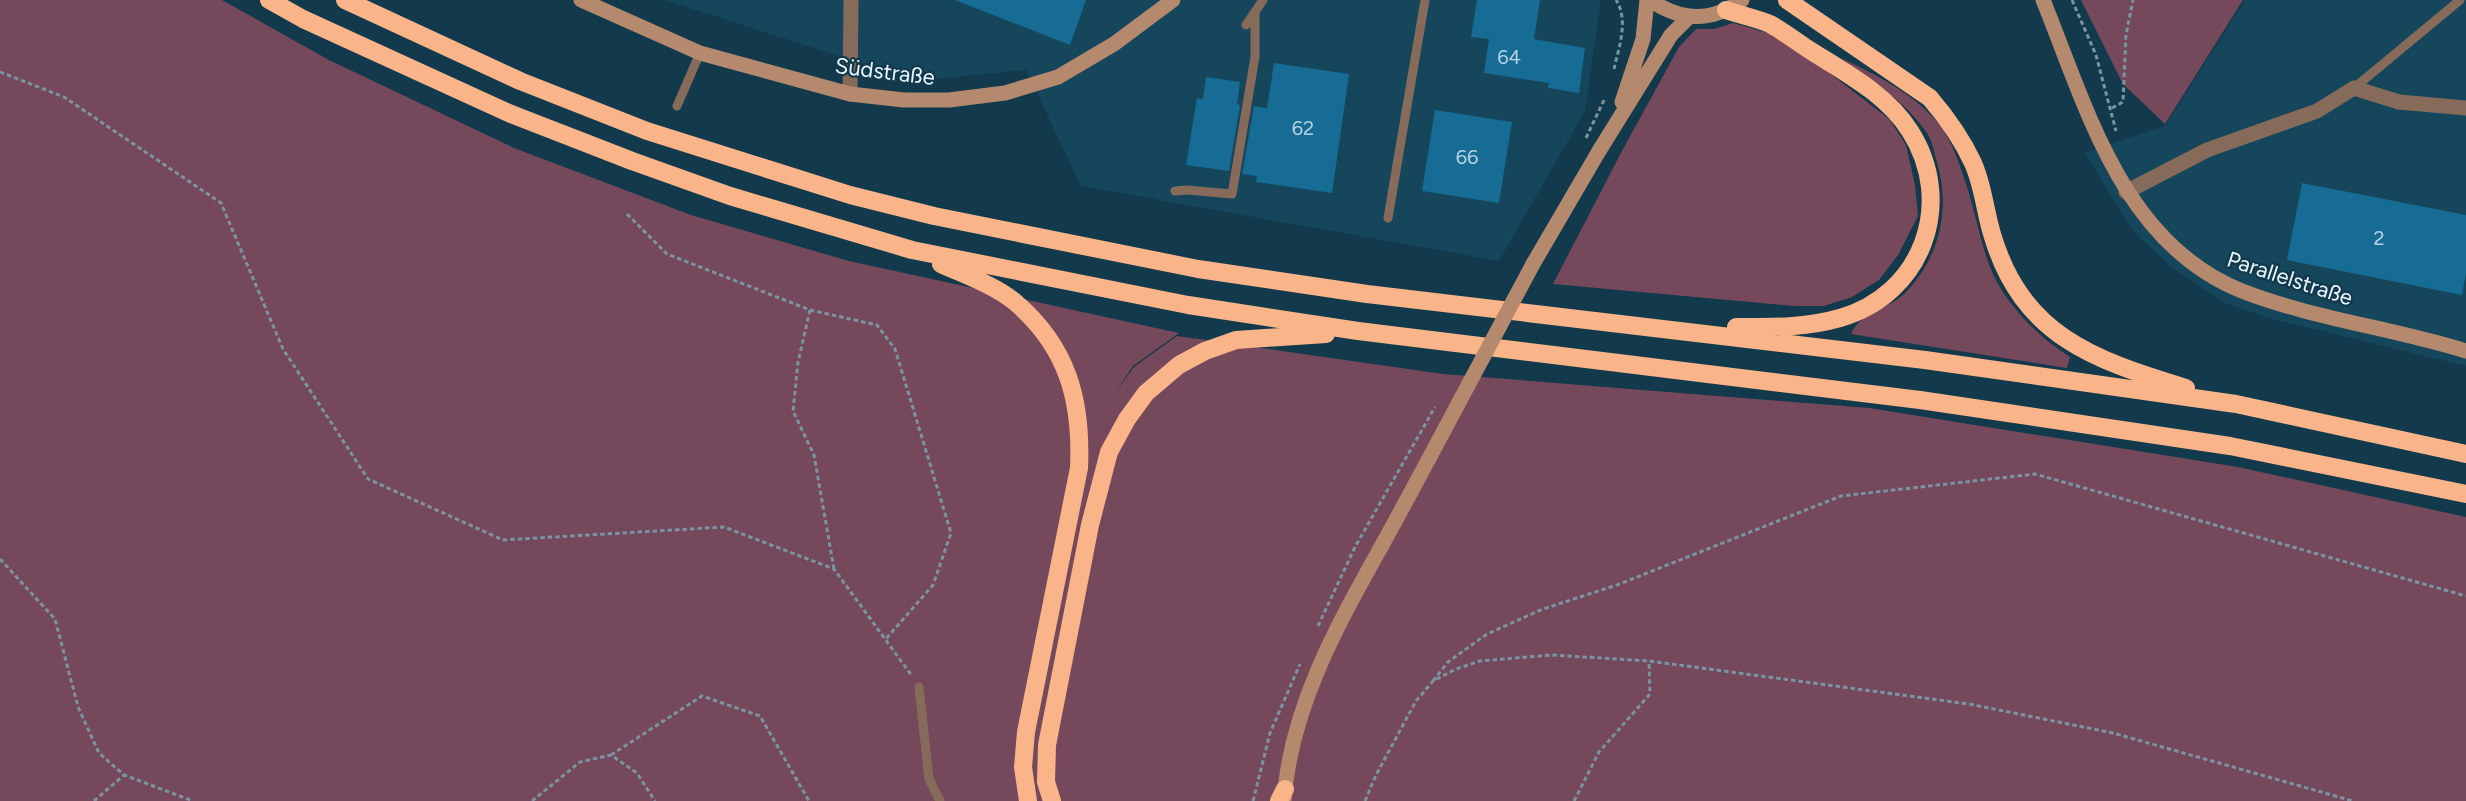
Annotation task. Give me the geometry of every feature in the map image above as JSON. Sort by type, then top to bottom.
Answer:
[{"type":"highway","points":[[269,0],[303,19],[511,114],[730,196],[912,250],[1188,305],[1358,332],[1659,367],[2059,420],[2230,446],[2466,494]]},
{"type":"highway","points":[[345,0],[520,81],[636,127],[850,195],[945,218],[1198,269],[1378,296],[1925,360],[2236,404],[2466,454]]},
{"type":"highway","points":[[1795,3],[1930,98],[1946,117],[1974,165],[2006,274],[2027,306],[2055,332],[2087,353],[2128,370],[2236,404]]},
{"type":"highway","points":[[1632,325],[1796,328],[1842,318],[1873,303],[1898,285],[1914,264],[1927,237],[1931,205],[1926,167],[1911,132],[1891,107],[1849,75],[1769,24],[1726,10]]},
{"type":"highway","points":[[912,250],[981,282],[1014,301],[1038,325],[1058,351],[1071,381],[1081,434],[1079,468],[1026,732],[1023,767],[1028,801]]},
{"type":"highway","points":[[1052,801],[1046,782],[1047,745],[1090,525],[1109,452],[1127,419],[1146,393],[1179,365],[1205,351],[1236,340],[1358,332]]},
{"type":"street","name":"Südstraße","points":[[581,0],[700,53],[850,94],[915,100],[950,100],[1005,93],[1058,77],[1114,44],[1173,0]]},
{"type":"street","points":[[850,94],[851,0]]},
{"type":"street","points":[[1599,151],[1623,100],[1643,39],[1649,0],[1667,11],[1689,17],[1708,16],[1726,10],[1742,0]]},
{"type":"street","name":"Parallelstraße","points":[[2043,0],[2093,130],[2126,192],[2159,235],[2213,277],[2242,291],[2282,304],[2466,351]]},
{"type":"street","points":[[1283,797],[1302,711],[1313,682],[1354,596],[1533,264],[1671,35],[1689,17]]},
{"type":"street","points":[[2126,192],[2207,150],[2317,111],[2354,88],[2399,102],[2466,108]]},
{"type":"lane","points":[[1246,25],[1263,0]]},
{"type":"lane","points":[[1388,218],[1425,0]]},
{"type":"lane","points":[[2354,88],[2460,0]]},
{"type":"lane","points":[[1175,191],[1232,194],[1255,57],[1255,12]]},
{"type":"lane","points":[[677,106],[700,53]]},
{"type":"lane","points":[[919,687],[929,779],[940,801]]},
{"type":"path","points":[[1611,80],[1622,33],[1621,8],[1616,0]]},
{"type":"path","points":[[2072,0],[2096,55],[2117,138]]},
{"type":"path","points":[[2111,108],[2122,102],[2126,35],[2133,0]]},
{"type":"path","points":[[0,72],[64,97],[221,202],[283,349],[368,479],[503,540],[724,527],[834,569]]},
{"type":"path","points":[[1582,145],[1608,91]]},
{"type":"path","points":[[627,214],[667,254],[810,310],[877,326],[895,349],[951,533],[933,585],[885,640]]},
{"type":"path","points":[[810,310],[798,362],[793,411],[814,455],[834,569],[919,687]]},
{"type":"path","points":[[1365,801],[1376,775],[1416,701],[1448,662],[1488,633],[1543,609],[1617,585],[1841,496],[2035,474],[2466,596]]},
{"type":"path","points":[[0,559],[55,619],[78,707],[99,753],[123,774],[193,801]]},
{"type":"path","points":[[1433,681],[1456,669],[1480,661],[1552,655],[1649,661],[1969,704],[2113,733],[2353,801]]},
{"type":"path","points":[[1574,801],[1599,752],[1650,693],[1649,661]]},
{"type":"path","points":[[532,801],[580,762],[611,755],[702,696],[760,716],[809,801]]},
{"type":"path","points":[[611,755],[637,773],[655,801]]},
{"type":"path","points":[[94,801],[123,774]]},
{"type":"shaded area","points":[[0,0],[222,0],[329,60],[514,148],[691,215],[849,261],[1179,333],[1133,366],[1115,393],[1134,367],[1177,336],[1443,374],[1869,408],[2238,467],[2466,517],[2466,801],[0,801]]},
{"type":"shaded area","points":[[665,0],[1601,0],[1585,111],[1499,261],[1081,186],[1026,70],[916,81]]},
{"type":"shaded area","points":[[2081,0],[2243,0],[2165,124],[2123,84]]},
{"type":"shaded area","points":[[2245,0],[2466,0],[2466,366],[2268,318],[2225,303],[2170,266],[2132,230],[2085,153],[2166,125]]},
{"type":"shaded area","points":[[1733,23],[1768,33],[1806,55],[1889,119],[1906,145],[1915,185],[1918,216],[1898,255],[1879,280],[1852,297],[1824,306],[1795,306],[1553,284],[1679,47],[1696,29],[1714,29]]},
{"type":"shaded area","points":[[1841,58],[1881,78],[1906,94],[1939,124],[1959,163],[1985,253],[1999,286],[2026,321],[2047,341],[2070,357],[2067,368],[1851,334],[1868,315],[1900,297],[1919,277],[1935,246],[1940,229],[1943,194],[1934,149],[1919,122],[1898,101]]},
{"type":"building","points":[[955,0],[1086,0],[1070,45]]},
{"type":"building","points":[[1477,0],[1540,0],[1534,39],[1585,48],[1579,93],[1548,88],[1549,83],[1484,73],[1489,39],[1471,37]]},
{"type":"building","points":[[1274,63],[1349,74],[1332,193],[1256,182],[1257,176],[1242,174],[1254,106],[1267,108]]},
{"type":"building","points":[[1206,77],[1240,82],[1237,104],[1240,105],[1229,171],[1186,165],[1197,98],[1203,99]]},
{"type":"building","points":[[1435,110],[1512,122],[1499,203],[1422,191]]},
{"type":"building","points":[[2302,183],[2466,215],[2466,273],[2462,295],[2287,260]]}]
